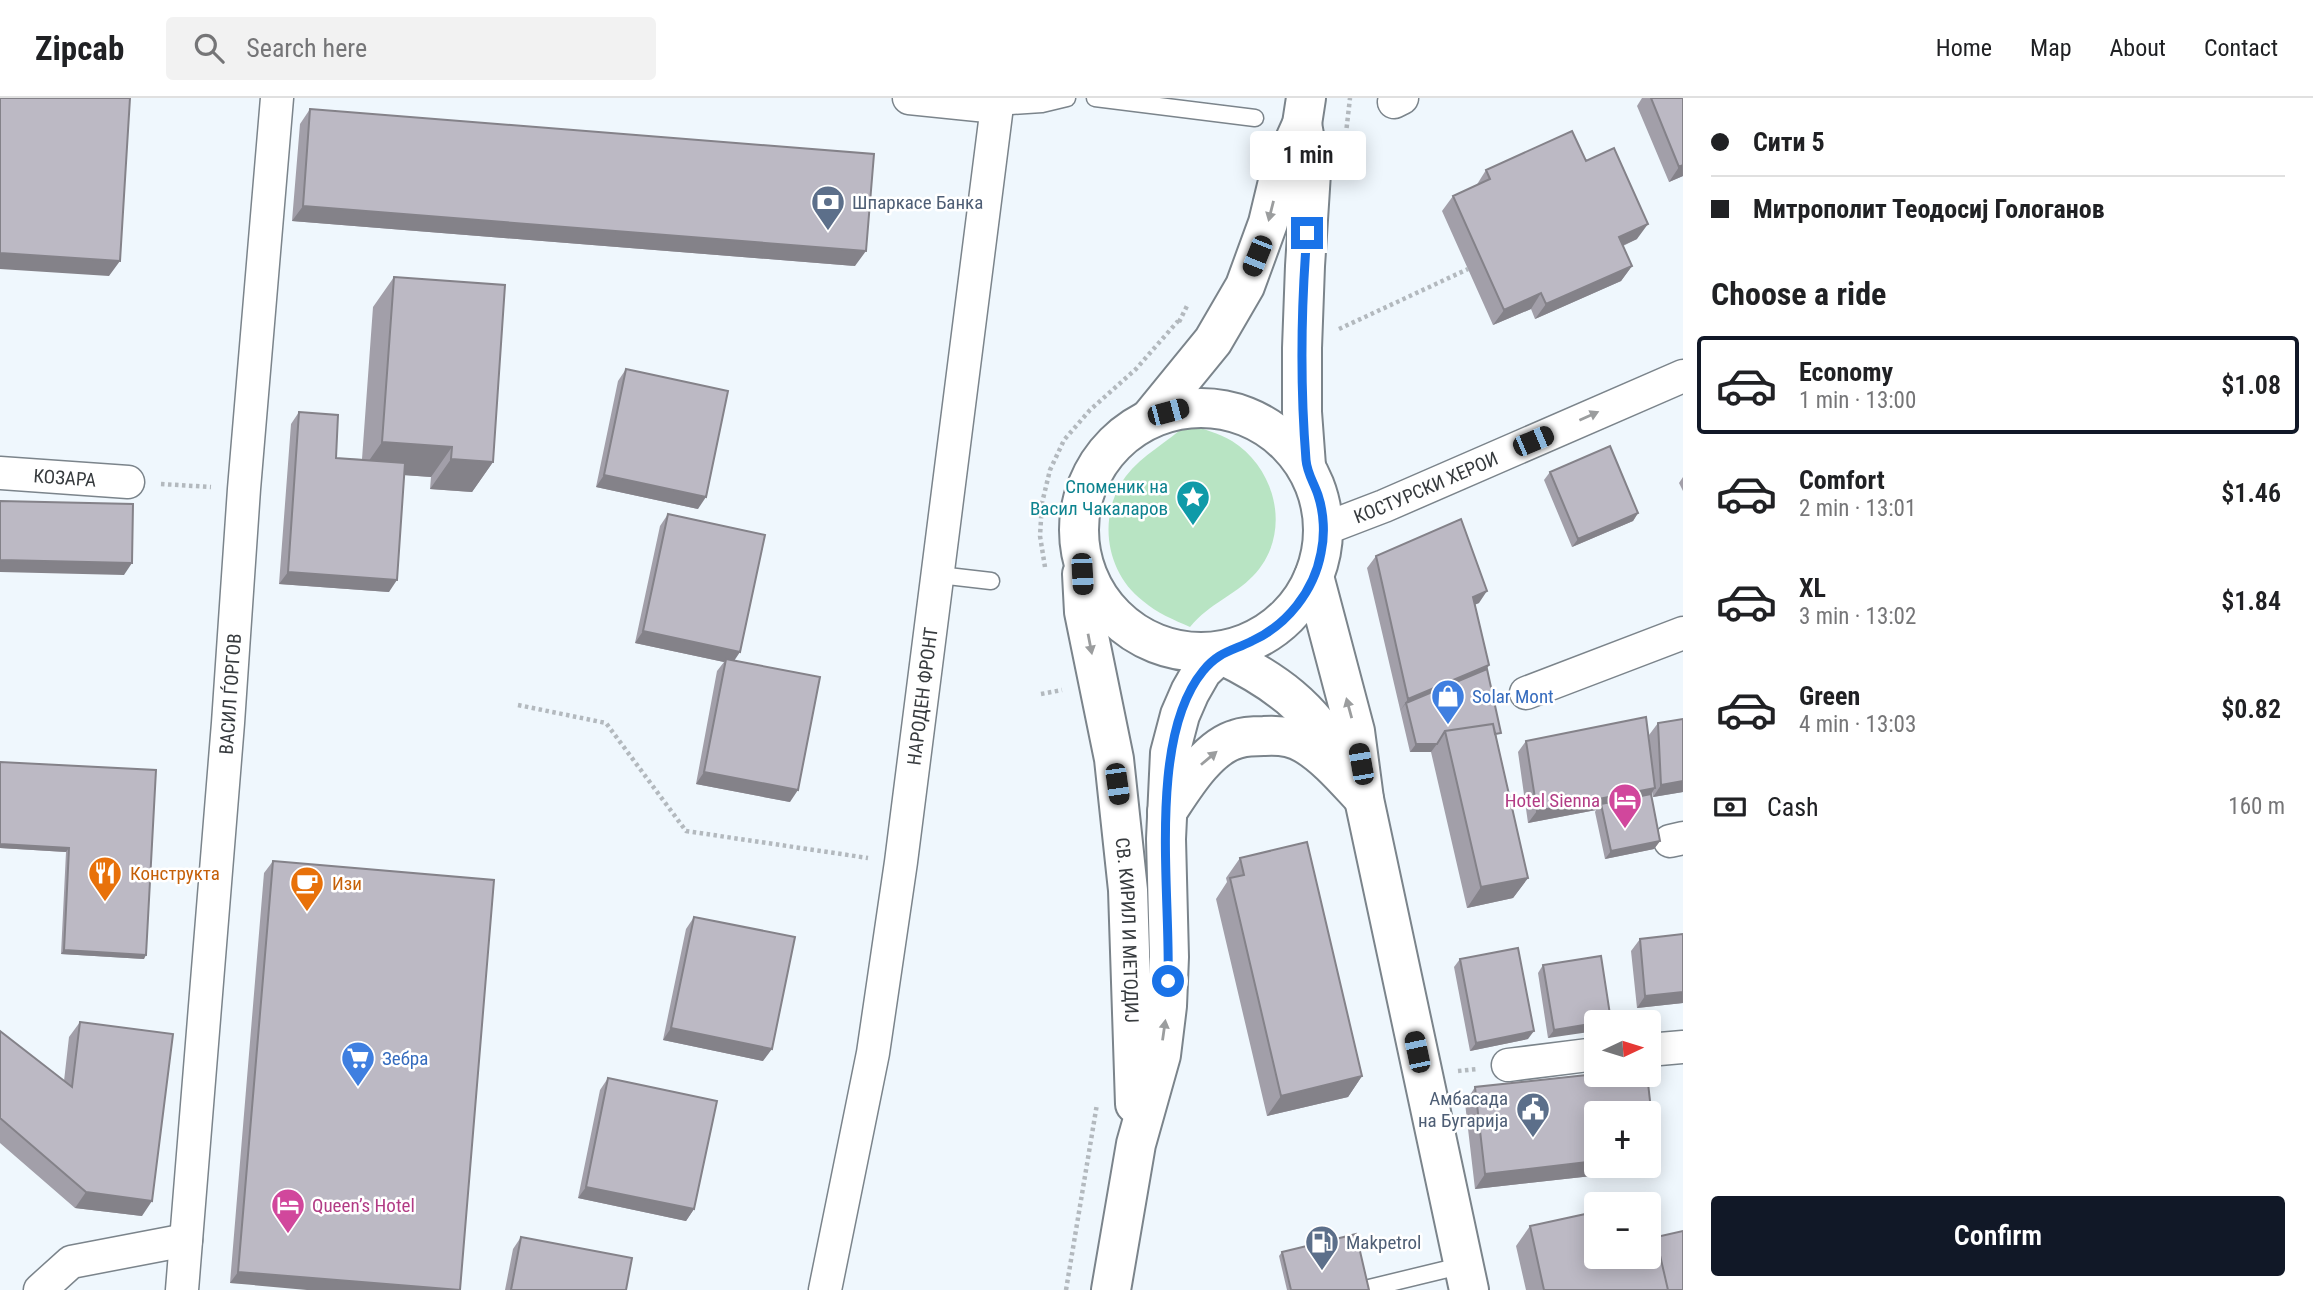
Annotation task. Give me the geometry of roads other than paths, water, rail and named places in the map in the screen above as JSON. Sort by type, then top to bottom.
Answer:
[{"type":"street","name":"ВАСИЛ ЃОРГОВ","points":[[183,1290],[244,489],[277,98]]},
{"type":"street","points":[[909,98],[998,103]]},
{"type":"street","name":"НАРОДЕН ФРОНТ","points":[[825,1290],[873,1053],[901,862],[998,103]]},
{"type":"street","points":[[1151,416],[1185,407],[1221,408],[1255,419],[1283,439],[1306,466],[1319,497],[1324,529],[1321,553],[1314,576],[1300,603],[1279,625],[1253,641],[1220,654],[1186,653],[1142,638],[1113,617],[1092,588],[1081,554],[1079,513],[1092,473],[1117,440],[1151,416],[1213,341],[1245,286],[1268,223],[1280,173],[1304,111]]},
{"type":"street","points":[[1304,111],[1311,173],[1304,266],[1302,348],[1302,412],[1306,466]]},
{"type":"street","name":"КОСТУРСКИ ХЕРОИ","points":[[1324,529],[1384,506],[1683,376]]},
{"type":"street","name":"КОЗАРА","points":[[0,473],[128,482]]},
{"type":"street","name":"СВ. КИРИЛ И МЕТОДИЈ","points":[[1081,554],[1083,612],[1114,759],[1128,890],[1136,1144]]},
{"type":"street","points":[[1314,576],[1355,730],[1364,799],[1467,1278]]},
{"type":"street","points":[[1526,693],[1683,633]]},
{"type":"street","points":[[1220,654],[1276,684],[1300,704],[1331,741],[1364,799]]},
{"type":"street","name":"СВ. КИРИЛ И МЕТОДИЈ","points":[[1111,1290],[1136,1144],[1161,1055],[1167,1006],[1169,957],[1166,839],[1170,753],[1180,715],[1202,671],[1220,654]]},
{"type":"street","points":[[1167,812],[1191,775],[1207,758],[1235,739],[1263,736],[1284,735],[1302,742],[1323,757],[1364,799]]},
{"type":"street","points":[[1661,1049],[1683,1048]]},
{"type":"street","points":[[1508,1065],[1584,1056]]},
{"type":"street","points":[[40,1290],[71,1262],[186,1240]]},
{"type":"lane","points":[[998,103],[1042,104],[1067,98]]},
{"type":"lane","points":[[1095,98],[1255,118]]},
{"type":"lane","points":[[939,575],[991,581]]},
{"type":"lane","points":[[1365,1289],[1467,1278]]},
{"type":"place","name":"Шпаркасе Банка","points":[[828,232]]},
{"type":"place","name":"Споменик на Васил Чакаларов","points":[[1193,527]]},
{"type":"place","name":"Solar Mont","points":[[1448,726]]},
{"type":"place","name":"Hotel Sienna","points":[[1625,830]]},
{"type":"place","name":"Конструкта","points":[[105,903]]},
{"type":"place","name":"Изи","points":[[307,913]]},
{"type":"place","name":"Зебра","points":[[358,1088]]},
{"type":"place","name":"Амбасада на Бугарија","points":[[1533,1139]]},
{"type":"place","name":"Queen’s Hotel","points":[[288,1235]]},
{"type":"place","name":"Makpetrol","points":[[1322,1272]]}]
